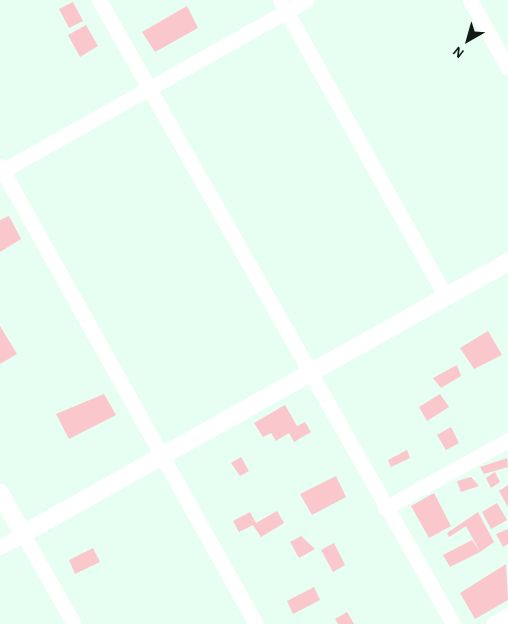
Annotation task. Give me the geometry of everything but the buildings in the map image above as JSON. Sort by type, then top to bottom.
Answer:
[{"type":"street","points":[[99,0],[385,508],[453,624]]},
{"type":"street","points":[[256,624],[1,169],[149,88],[283,6],[306,0]]},
{"type":"street","points":[[470,0],[508,68]]},
{"type":"street","points":[[283,6],[446,297]]},
{"type":"street","points":[[0,547],[508,262]]},
{"type":"street","points":[[385,508],[508,440]]},
{"type":"street","points":[[0,493],[74,624]]},
{"type":"street","points":[[493,624],[508,615]]}]
